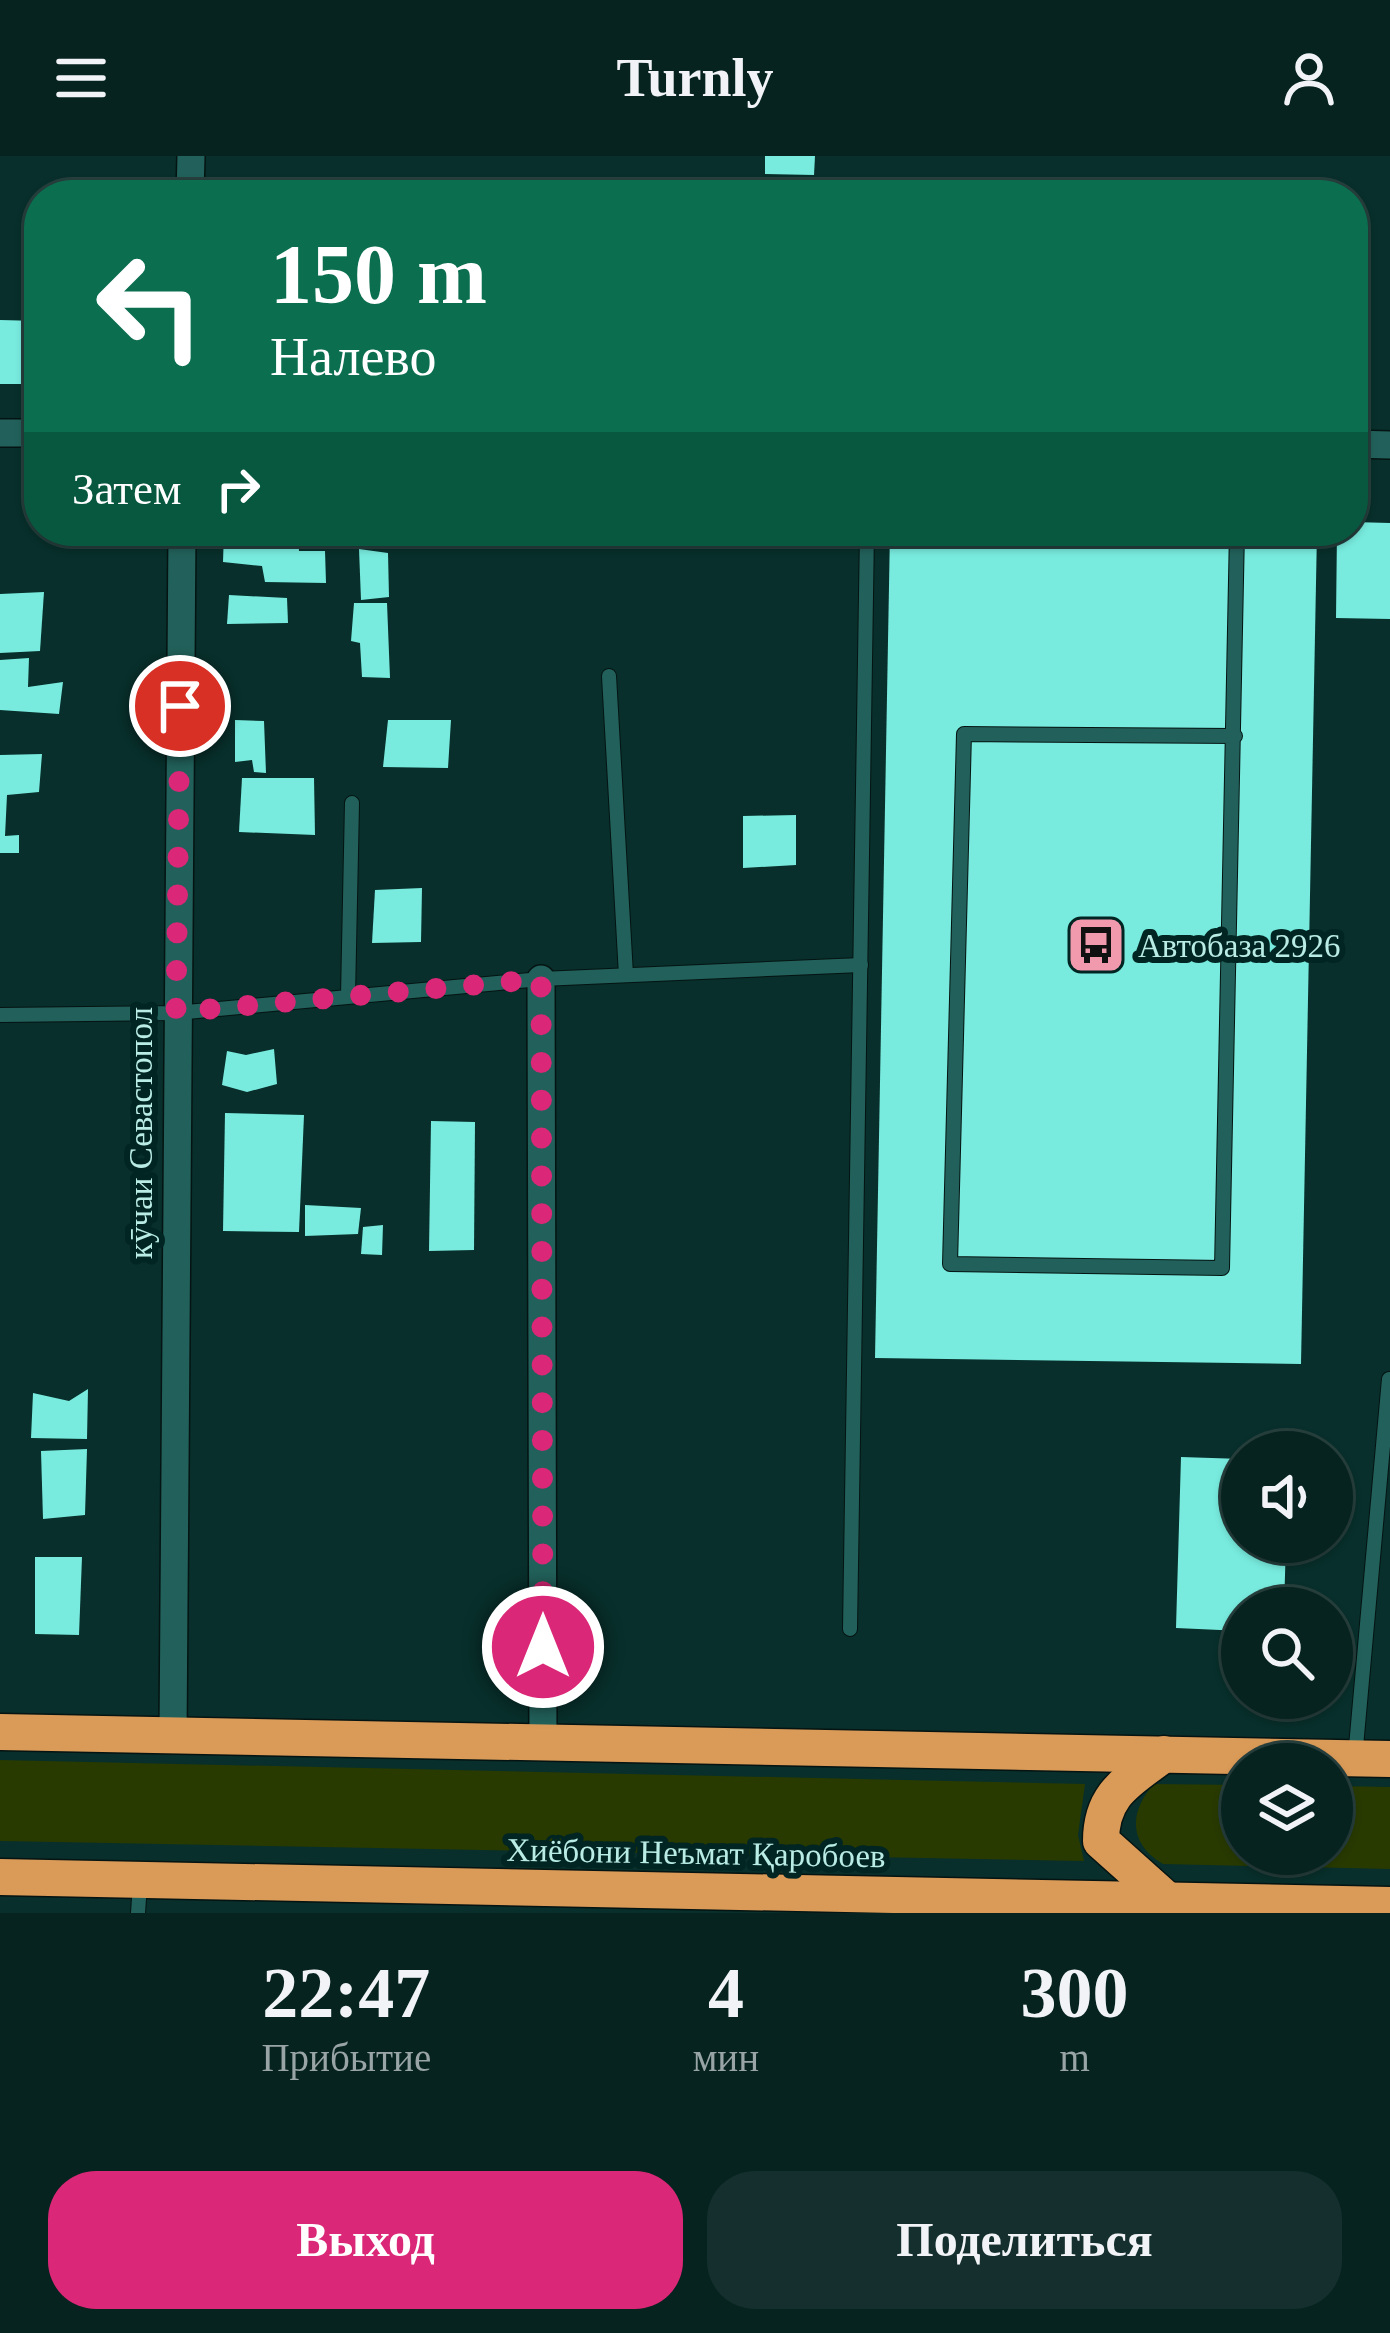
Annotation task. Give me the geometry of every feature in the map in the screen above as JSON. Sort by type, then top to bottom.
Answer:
[{"type":"highway","points":[[0,1732],[1372,1758]]},
{"type":"highway","points":[[1164,1754],[1120,1788],[1101,1812],[1101,1841],[1168,1900]]},
{"type":"highway","name":"Хиёбони Неъмат Қаробоев","points":[[0,1876],[140,1896],[568,1894],[1168,1900],[1381,1908]]},
{"type":"street","name":"кӯчаи Севастопол","points":[[173,1736],[182,546]]},
{"type":"street","points":[[541,979],[543,1742]]},
{"type":"lane","points":[[850,1629],[867,546]]},
{"type":"lane","points":[[1235,736],[964,734],[950,1264],[1222,1268],[1235,736],[1237,546]]},
{"type":"lane","points":[[609,676],[626,975]]},
{"type":"lane","points":[[348,996],[352,803]]},
{"type":"lane","points":[[0,1015],[176,1012],[541,979],[861,965]]},
{"type":"lane","points":[[1372,1758],[1389,1379]]},
{"type":"green space","points":[[0,1760],[1085,1784],[1078,1835],[1084,1861],[0,1841]]},
{"type":"green space","points":[[1154,1784],[1221,1785],[1221,1865],[1163,1864],[1152,1856],[1136,1827]]},
{"type":"green space","points":[[1353,1786],[1390,1787],[1390,1869],[1353,1868]]},
{"type":"building","points":[[765,156],[815,156],[814,175],[765,174]]},
{"type":"building","points":[[0,320],[24,321],[24,384],[0,384]]},
{"type":"building","points":[[1368,522],[1390,523],[1390,619],[1336,618],[1337,546],[1368,546]]},
{"type":"building","points":[[224,546],[299,546],[299,551],[325,551],[326,583],[265,582],[262,566],[223,562]]},
{"type":"building","name":"Автобаза 2926","points":[[890,546],[1317,546],[1301,1364],[875,1358]]},
{"type":"building","points":[[359,549],[388,553],[389,597],[361,600]]},
{"type":"building","points":[[44,592],[40,651],[0,653],[0,594]]},
{"type":"building","points":[[229,595],[287,598],[288,623],[227,624]]},
{"type":"building","points":[[354,603],[387,603],[390,678],[362,677],[360,643],[351,641]]},
{"type":"building","points":[[29,658],[28,687],[63,682],[59,714],[0,710],[0,660]]},
{"type":"building","points":[[235,720],[264,721],[266,773],[254,772],[252,760],[235,762]]},
{"type":"building","points":[[388,720],[451,720],[448,768],[383,767]]},
{"type":"building","points":[[42,754],[39,792],[7,795],[5,836],[19,835],[19,853],[0,853],[0,755]]},
{"type":"building","points":[[242,778],[314,778],[315,835],[239,832]]},
{"type":"building","points":[[796,815],[796,865],[743,868],[743,816]]},
{"type":"building","points":[[422,888],[421,942],[372,943],[375,890]]},
{"type":"building","points":[[274,1049],[277,1084],[247,1092],[222,1085],[227,1051],[246,1055]]},
{"type":"building","points":[[225,1113],[304,1115],[299,1232],[223,1231]]},
{"type":"building","points":[[431,1121],[475,1122],[474,1250],[429,1251]]},
{"type":"building","points":[[305,1205],[361,1208],[358,1234],[305,1236]]},
{"type":"building","points":[[383,1225],[382,1255],[361,1254],[363,1227]]},
{"type":"building","points":[[88,1389],[87,1439],[31,1438],[33,1393],[69,1401]]},
{"type":"building","points":[[87,1449],[85,1515],[43,1519],[41,1451]]},
{"type":"building","points":[[1181,1457],[1221,1458],[1221,1563],[1285,1563],[1285,1587],[1221,1587],[1221,1630],[1176,1628]]},
{"type":"building","points":[[35,1557],[82,1557],[79,1635],[35,1634]]},
{"type":"place","name":"Автобаза 2926","points":[[1096,945]]},
{"type":"route","points":[[180,706],[176,1012],[541,979],[543,1647]]}]
